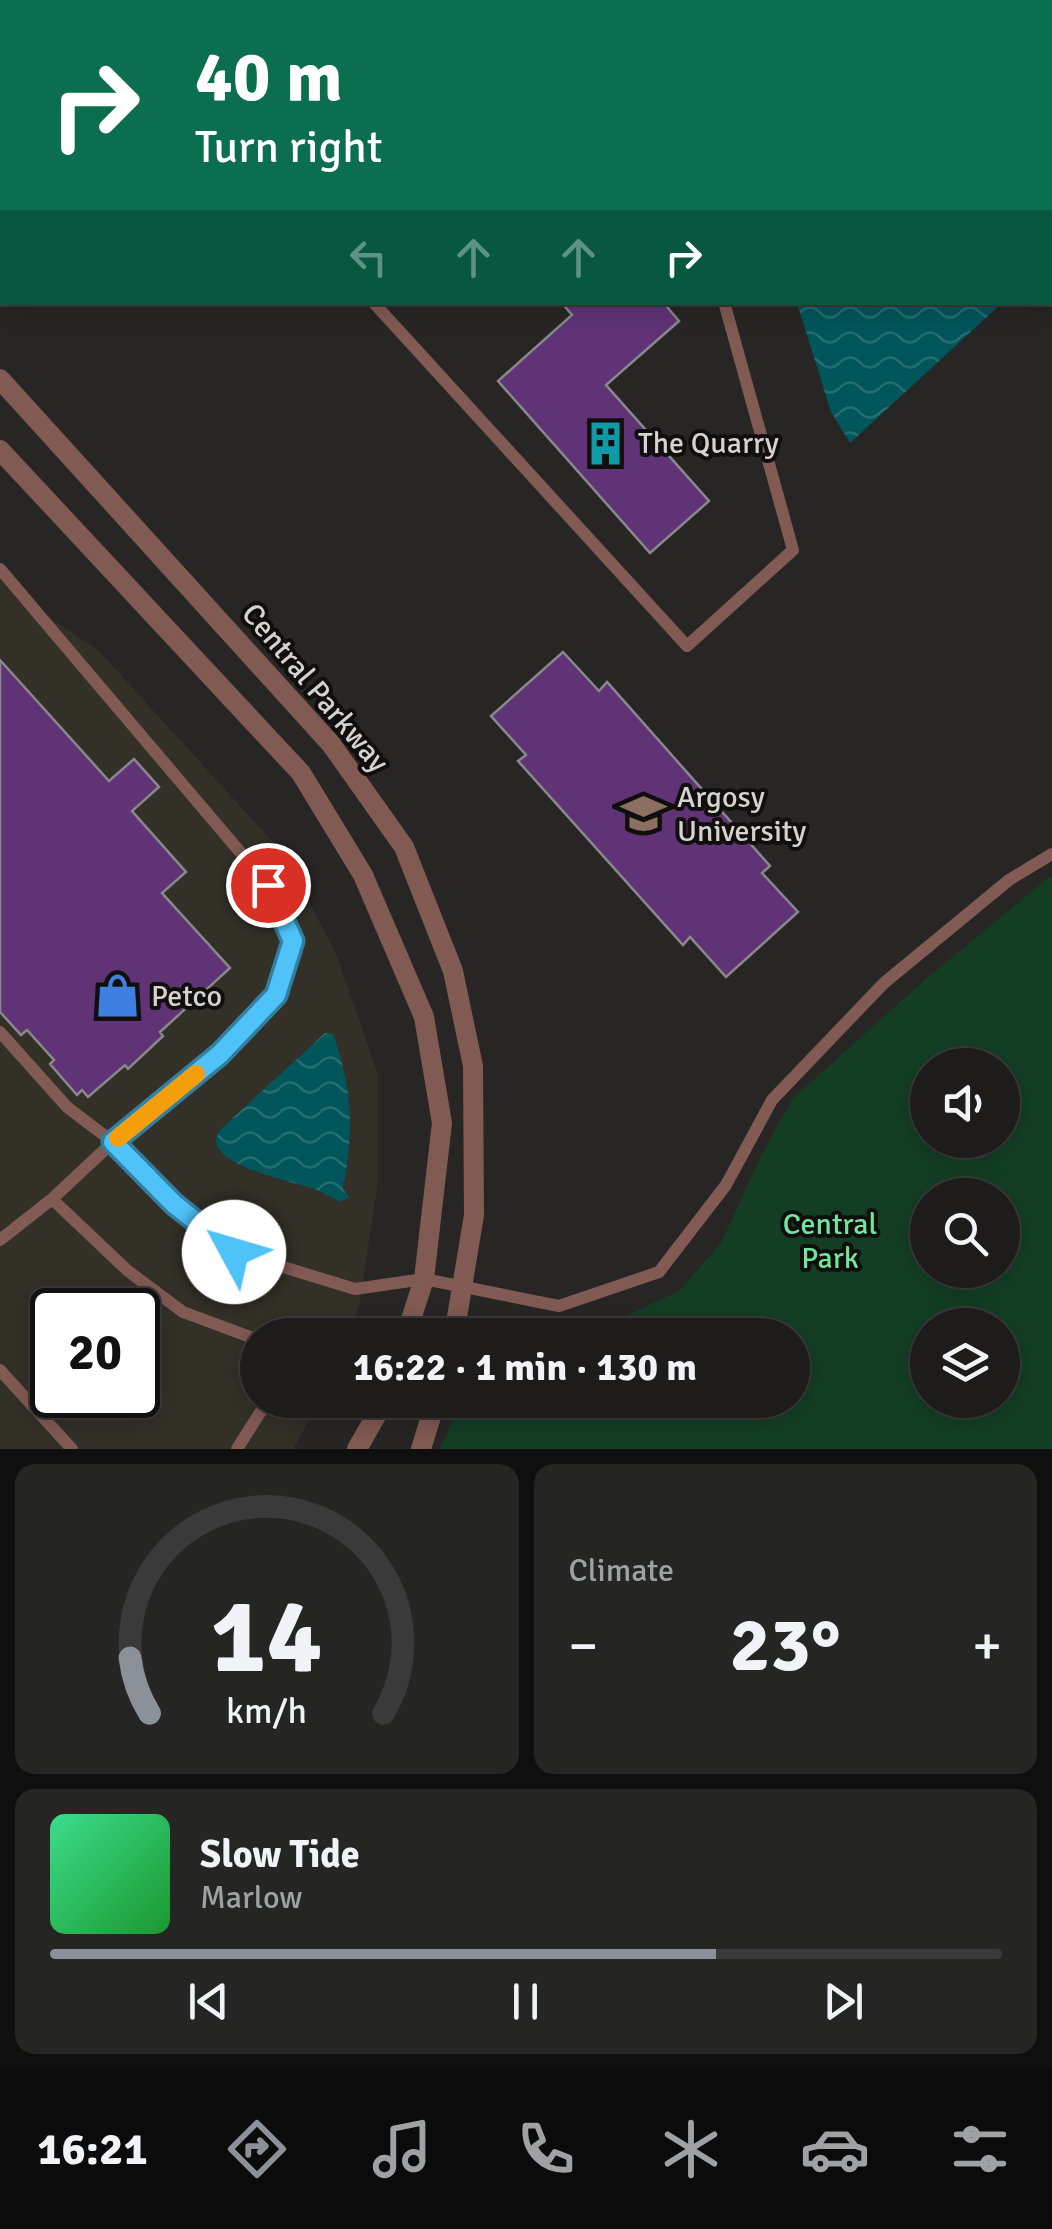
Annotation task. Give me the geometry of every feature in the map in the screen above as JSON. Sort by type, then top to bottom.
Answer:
[{"type":"street","name":"Central Parkway","points":[[0,379],[330,744],[404,847],[453,970],[473,1066],[474,1215],[457,1318]]},
{"type":"street","points":[[0,450],[300,773],[363,875],[424,1017],[442,1122],[424,1279],[411,1318]]},
{"type":"street","points":[[356,1449],[374,1418]]},
{"type":"street","points":[[421,1449],[430,1418]]},
{"type":"lane","points":[[375,305],[688,646],[792,550],[725,305]]},
{"type":"lane","points":[[0,569],[268,885],[293,941],[276,995],[220,1054],[0,1240]]},
{"type":"lane","points":[[0,1032],[67,1107],[113,1142],[174,1204],[234,1252],[355,1289],[424,1279],[559,1306],[659,1272],[726,1184],[772,1100],[884,983],[1009,880],[1052,854]]},
{"type":"lane","points":[[52,1199],[128,1271],[184,1312],[240,1333]]},
{"type":"lane","points":[[0,1370],[65,1446]]},
{"type":"lane","points":[[237,1449],[257,1418]]},
{"type":"shaded area","points":[[0,579],[7,588],[100,652],[282,852],[336,953],[377,1072],[377,1189],[354,1318],[240,1318],[240,1418],[311,1418],[293,1449],[0,1449]]},
{"type":"green space","name":"Central Park","points":[[1052,875],[1052,1449],[440,1449],[453,1418],[810,1418],[810,1318],[622,1318],[679,1291],[721,1243],[793,1098],[927,978]]},
{"type":"water","points":[[798,305],[1000,305],[850,443],[831,412]]},
{"type":"water","points":[[325,1033],[333,1034],[340,1055],[350,1111],[343,1189],[349,1197],[341,1202],[312,1188],[248,1168],[220,1150],[216,1140],[222,1128]]},
{"type":"building","name":"The Quarry","points":[[564,305],[666,305],[679,321],[606,385],[709,501],[650,553],[498,381],[572,315]]},
{"type":"building","name":"Argosy University","points":[[563,652],[599,691],[607,682],[770,866],[762,873],[798,912],[726,977],[690,937],[683,945],[518,761],[526,755],[491,716]]},
{"type":"building","points":[[0,660],[109,781],[134,759],[159,787],[132,811],[186,872],[162,893],[230,968],[160,1032],[163,1036],[128,1069],[125,1065],[88,1097],[82,1090],[77,1095],[50,1064],[54,1060],[27,1030],[21,1035],[0,1012]]},
{"type":"slow traffic","points":[[118,1138],[196,1074]]},
{"type":"place","name":"The Quarry","points":[[605,443]]},
{"type":"place","name":"Argosy University","points":[[644,814]]},
{"type":"place","name":"Petco","points":[[118,996]]},
{"type":"route","points":[[234,1252],[174,1204],[113,1142],[220,1054],[276,995],[293,941],[268,885]]}]
